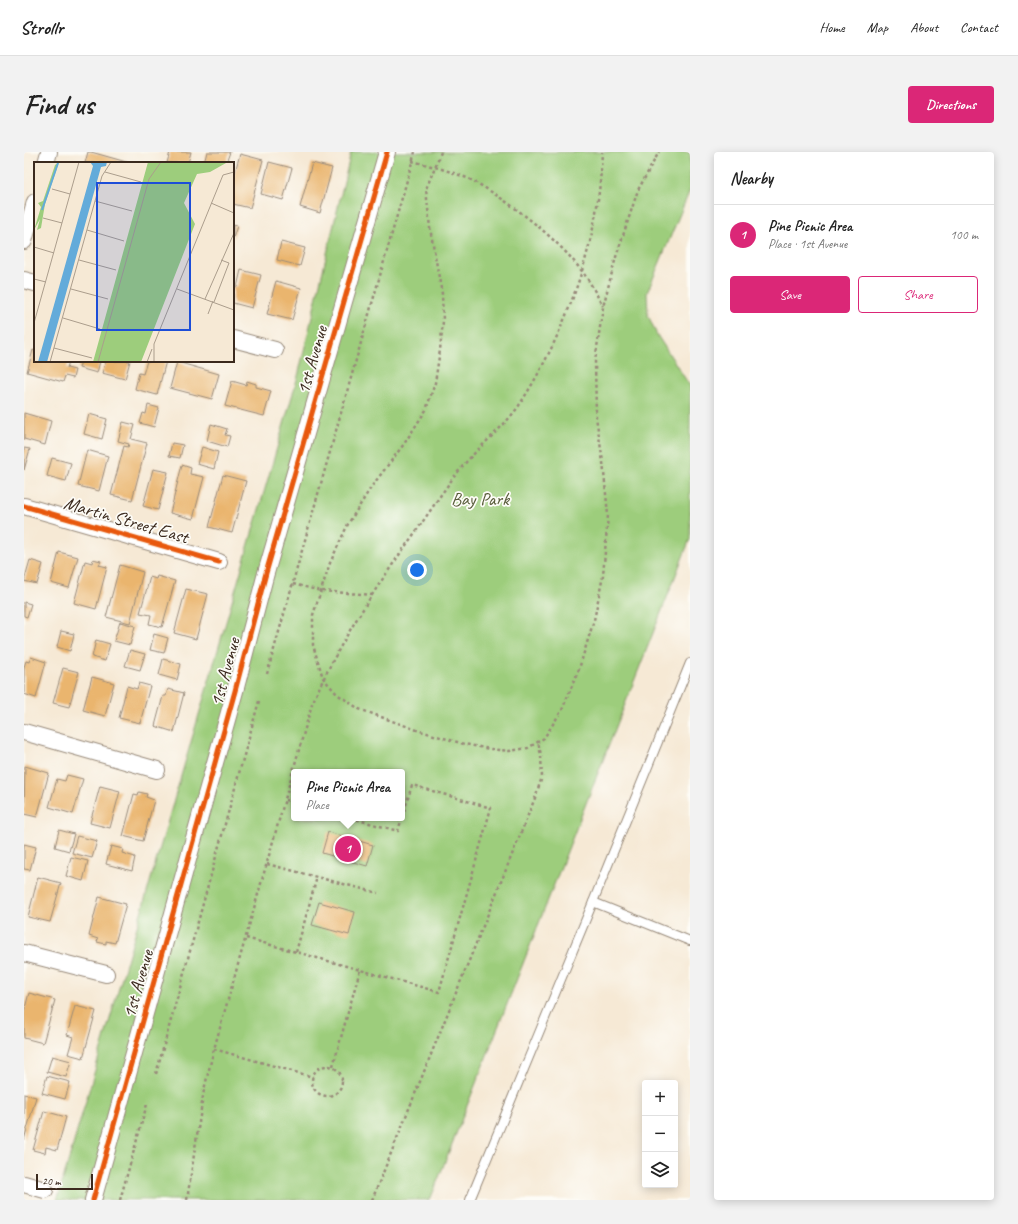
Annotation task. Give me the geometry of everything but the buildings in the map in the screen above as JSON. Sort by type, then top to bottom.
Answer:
[{"type":"street","points":[[46,162],[49,152]]},
{"type":"street","name":"1st Avenue","points":[[93,1200],[236,691],[268,565],[387,152]]},
{"type":"street","points":[[24,241],[34,206]]},
{"type":"street","points":[[24,280],[34,283]]},
{"type":"street","points":[[234,339],[275,350]]},
{"type":"street","name":"Martin Street East","points":[[24,506],[219,562]]},
{"type":"street","points":[[24,732],[157,770]]},
{"type":"street","points":[[24,953],[106,974]]},
{"type":"street","points":[[24,1184],[44,1190]]},
{"type":"lane","points":[[470,1200],[690,664]]},
{"type":"lane","points":[[593,902],[690,941]]},
{"type":"path","points":[[267,674],[415,152]]},
{"type":"path","points":[[441,152],[426,189],[430,228],[442,294],[443,321],[435,383],[426,410],[404,444],[372,486],[348,524],[330,563],[313,615],[313,646],[323,678],[337,694],[359,709],[417,730],[464,744],[509,751],[528,748],[544,738],[562,710],[579,669],[594,620],[602,576],[608,515],[603,462],[596,417],[595,361],[603,307],[616,257],[638,190],[659,152]]},
{"type":"path","points":[[294,769],[312,704],[323,678],[388,570],[462,467],[494,434],[519,405],[545,362],[573,298],[588,251],[597,206],[602,152]]},
{"type":"path","points":[[412,161],[434,167],[472,181],[530,220],[565,251],[582,270],[603,307]]},
{"type":"path","points":[[293,584],[321,591],[373,595]]},
{"type":"path","points":[[156,1074],[259,701]]},
{"type":"path","points":[[372,1200],[536,798],[542,777],[541,755],[538,742]]},
{"type":"path","points":[[188,1200],[204,1090],[214,1049],[291,779]]},
{"type":"path","points":[[246,938],[439,992],[491,808],[412,785],[405,808]]},
{"type":"path","points":[[285,800],[291,801]]},
{"type":"path","points":[[362,821],[398,831],[401,821]]},
{"type":"path","points":[[267,864],[378,893]]},
{"type":"path","points":[[296,952],[317,877]]},
{"type":"path","points":[[333,1066],[360,970]]},
{"type":"path","points":[[214,1049],[313,1077]]},
{"type":"path","points":[[323,1066],[333,1066],[340,1072],[342,1077],[342,1087],[335,1094],[325,1096],[316,1091],[312,1082],[313,1077],[315,1072],[323,1066]]},
{"type":"path","points":[[120,1200],[147,1104]]},
{"type":"green space","name":"Bay Park","points":[[351,152],[690,152],[690,190],[647,293],[648,315],[657,335],[690,386],[690,539],[430,1200],[57,1200],[298,376]]},
{"type":"cycle path","points":[[93,1200],[235,691],[266,573],[387,152]]},
{"type":"cycle path","points":[[24,506],[219,562]]},
{"type":"place","name":"Pine Picnic Area","points":[[348,849]]}]
